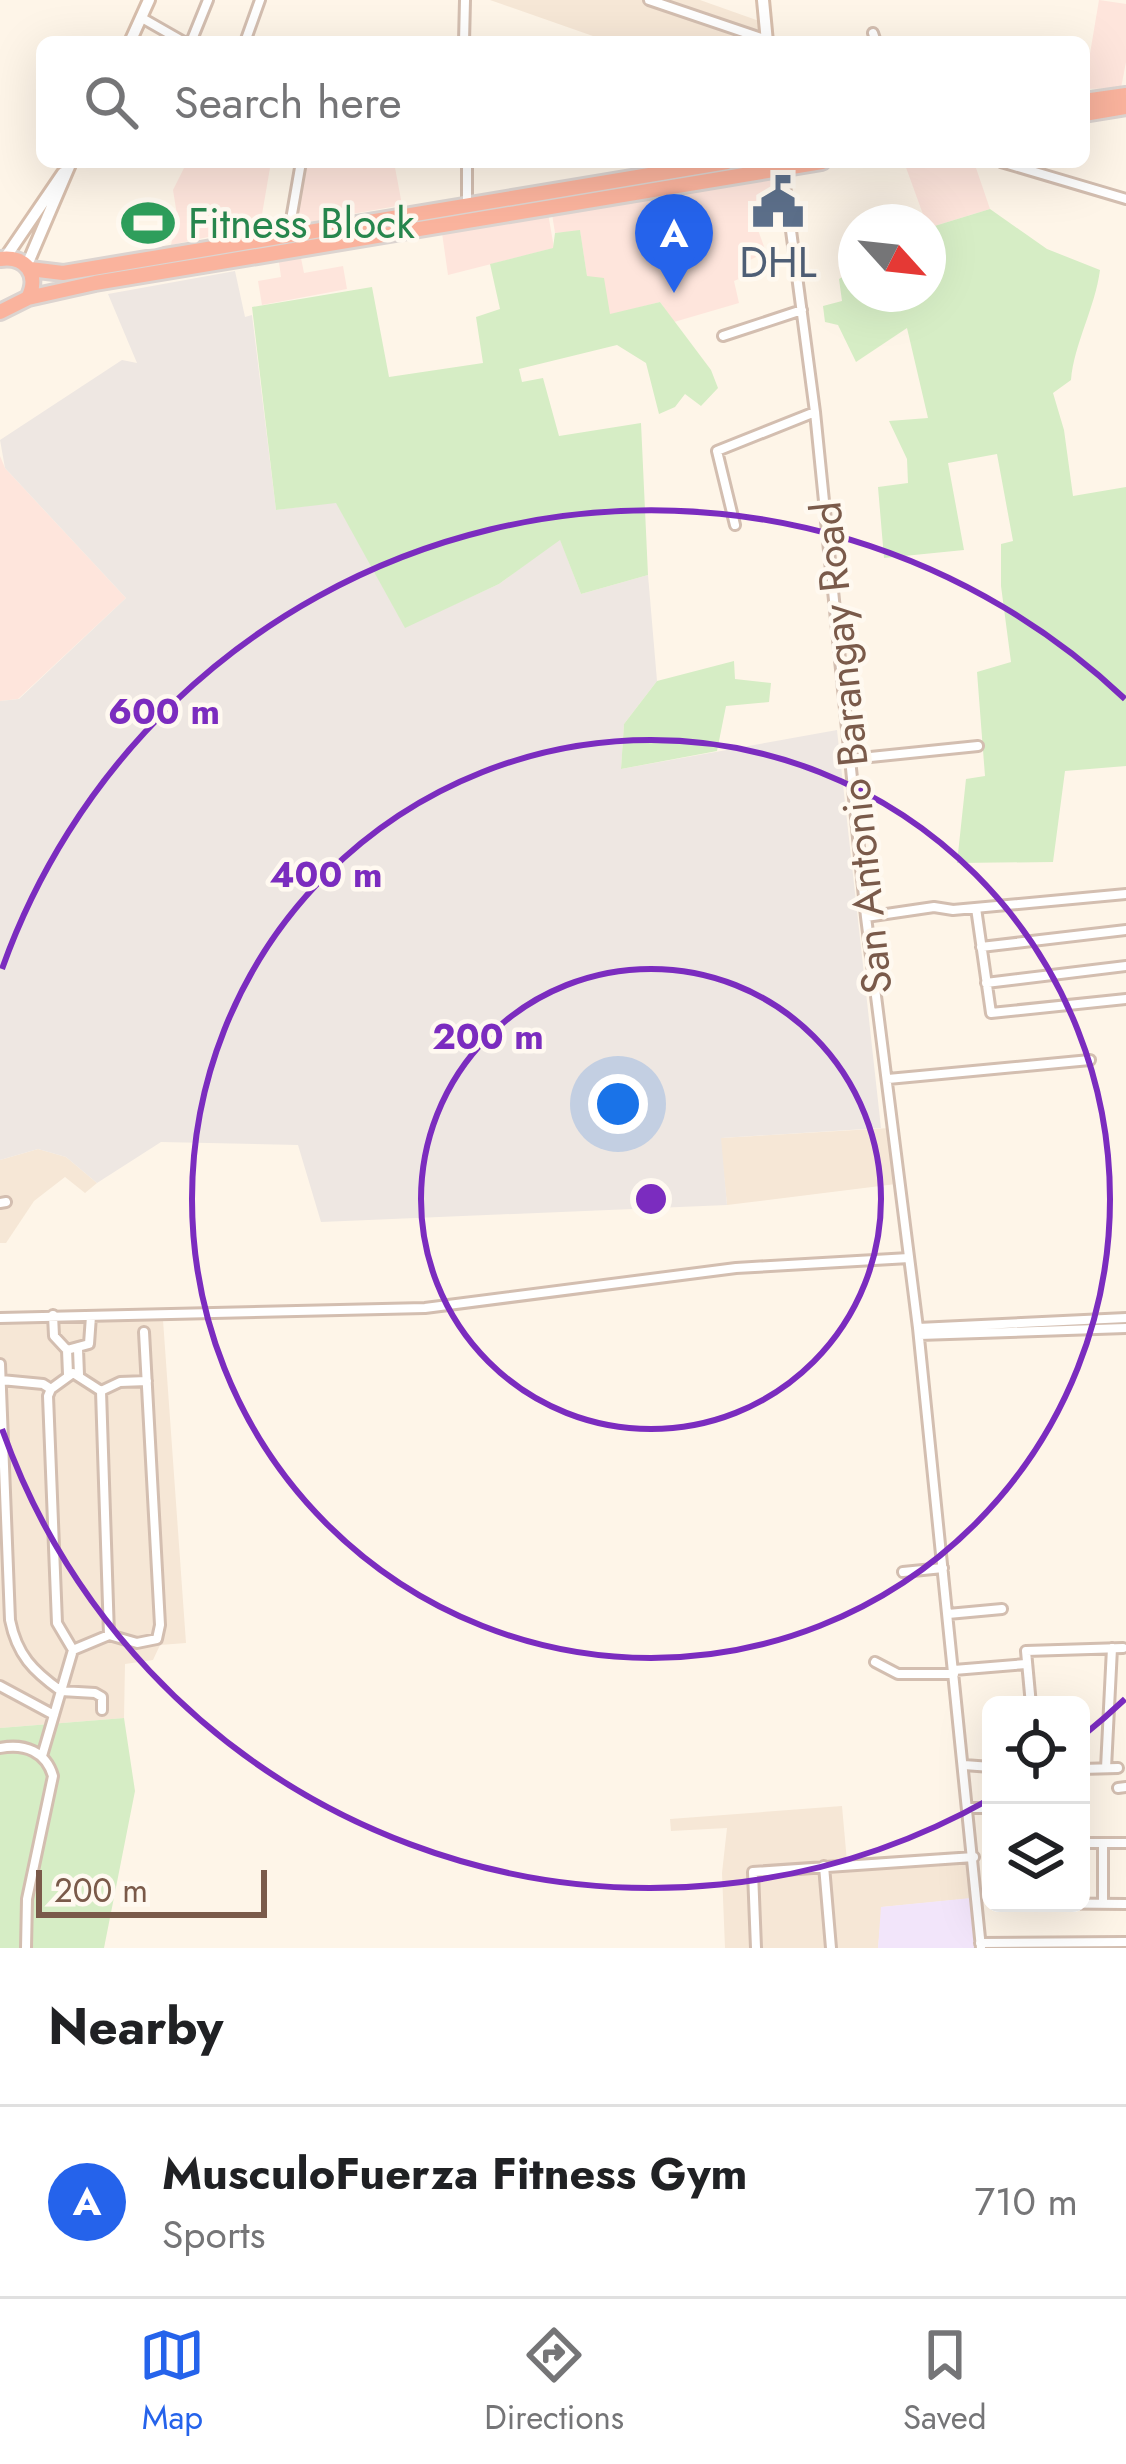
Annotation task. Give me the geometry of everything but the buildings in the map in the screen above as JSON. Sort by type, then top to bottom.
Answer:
[{"type":"highway","points":[[1090,100],[1126,95]]},
{"type":"highway","points":[[1090,114],[1126,107]]},
{"type":"highway","points":[[4,309],[28,298],[95,283],[697,168]]},
{"type":"highway","points":[[3,258],[63,273],[763,168]]},
{"type":"highway","points":[[28,267],[34,284],[28,298]]},
{"type":"main road","points":[[133,36],[149,0]]},
{"type":"main road","points":[[763,0],[767,36]]},
{"type":"main road","points":[[3,258],[67,168]]},
{"type":"main road","points":[[28,267],[68,168]]},
{"type":"street","points":[[190,36],[208,0]]},
{"type":"street","points":[[246,36],[260,0]]},
{"type":"street","points":[[464,36],[465,0]]},
{"type":"street","points":[[649,0],[753,36]]},
{"type":"street","points":[[142,18],[176,36]]},
{"type":"street","points":[[288,238],[300,168]]},
{"type":"street","points":[[466,168],[468,214]]},
{"type":"street","name":"San Antonio Barangay Road","points":[[782,168],[815,412],[866,917],[918,1332],[980,1946]]},
{"type":"street","points":[[1021,168],[1126,199]]},
{"type":"street","points":[[723,336],[802,310]]},
{"type":"street","points":[[735,525],[717,452],[815,412]]},
{"type":"street","points":[[851,759],[978,746]]},
{"type":"street","points":[[866,917],[934,907],[976,908],[1126,894]]},
{"type":"street","points":[[976,908],[991,1013],[1126,999]]},
{"type":"street","points":[[981,947],[1126,930]]},
{"type":"street","points":[[986,982],[1126,966]]},
{"type":"street","points":[[888,1079],[1090,1060]]},
{"type":"street","points":[[0,1318],[425,1308],[736,1268],[909,1258]]},
{"type":"street","points":[[53,1316],[54,1336],[72,1349],[79,1375]]},
{"type":"street","points":[[72,1349],[88,1344],[91,1316]]},
{"type":"street","points":[[918,1332],[1126,1318]]},
{"type":"street","points":[[918,1332],[1126,1328]]},
{"type":"street","points":[[41,1756],[74,1650],[109,1635],[137,1643],[158,1639],[144,1332]]},
{"type":"street","points":[[51,1389],[68,1374],[72,1349]]},
{"type":"street","points":[[0,1364],[15,1643],[31,1669],[61,1691],[102,1697],[102,1710]]},
{"type":"street","points":[[68,1374],[79,1375],[101,1390]]},
{"type":"street","points":[[1,1380],[51,1389]]},
{"type":"street","points":[[101,1390],[120,1382],[147,1381]]},
{"type":"street","points":[[51,1389],[57,1623],[74,1650]]},
{"type":"street","points":[[101,1390],[109,1635]]},
{"type":"street","points":[[902,1572],[943,1568]]},
{"type":"street","points":[[948,1614],[1002,1609]]},
{"type":"street","points":[[1030,1696],[1026,1651],[1117,1648],[1106,1768]]},
{"type":"street","points":[[875,1662],[898,1674],[1026,1664]]},
{"type":"street","points":[[0,1686],[53,1715]]},
{"type":"street","points":[[0,1748],[34,1750],[48,1761],[53,1776],[27,1899],[26,1948]]},
{"type":"street","points":[[964,1765],[982,1766]]},
{"type":"street","points":[[1090,1769],[1118,1768]]},
{"type":"street","points":[[968,1808],[982,1808]]},
{"type":"street","points":[[1103,1843],[1103,1904]]},
{"type":"street","points":[[1090,1844],[1126,1843]]},
{"type":"street","points":[[756,1948],[752,1872],[974,1857]]},
{"type":"street","points":[[824,1866],[831,1948]]},
{"type":"street","points":[[1090,1904],[1126,1904]]},
{"type":"street","points":[[980,1946],[1126,1942]]},
{"type":"shaded area","points":[[490,0],[700,0],[762,22],[763,36],[593,36]]},
{"type":"shaded area","points":[[1099,0],[1126,4],[1121,88],[1090,89]]},
{"type":"shaded area","points":[[184,168],[270,168],[260,226],[171,245],[177,215],[173,190]]},
{"type":"shaded area","points":[[304,168],[395,168],[402,205],[297,224]]},
{"type":"shaded area","points":[[906,168],[976,168],[990,209],[946,222],[946,204],[919,204]]},
{"type":"shaded area","points":[[780,175],[787,218],[758,230],[766,252],[744,263],[748,275],[734,281],[739,303],[674,322],[660,302],[610,315],[587,277],[580,231],[555,233],[552,214]]},
{"type":"shaded area","points":[[548,213],[554,248],[448,275],[442,233]]},
{"type":"shaded area","points":[[301,258],[304,273],[343,266],[347,289],[262,305],[258,281],[281,277],[279,262]]},
{"type":"shaded area","points":[[235,271],[245,317],[252,315],[276,510],[336,502],[405,627],[499,584],[560,539],[581,594],[648,575],[657,681],[624,724],[621,769],[837,730],[881,1128],[721,1138],[727,1205],[321,1222],[298,1145],[161,1142],[97,1183],[66,1157],[38,1149],[0,1160],[0,701],[19,699],[126,598],[5,468],[0,440],[122,360],[137,363],[108,294]]},
{"type":"shaded area","points":[[0,456],[5,468],[126,598],[18,699],[0,701]]},
{"type":"shaded area","points":[[890,1128],[896,1184],[727,1205],[720,1138]]},
{"type":"shaded area","points":[[38,1149],[66,1157],[97,1183],[85,1193],[65,1177],[34,1201],[6,1243],[0,1243],[0,1160]]},
{"type":"shaded area","points":[[0,1320],[163,1320],[186,1643],[160,1645],[153,1660],[125,1664],[124,1718],[0,1728]]},
{"type":"shaded area","points":[[842,1806],[847,1862],[971,1856],[975,1898],[882,1907],[878,1948],[725,1948],[722,1873],[727,1828],[671,1831],[670,1819]]},
{"type":"shaded area","points":[[971,1898],[976,1948],[878,1948],[881,1907]]},
{"type":"green space","points":[[990,209],[1047,249],[1100,270],[1071,380],[1053,393],[1064,430],[1073,496],[1126,487],[1126,766],[1065,771],[1053,862],[957,863],[966,779],[985,776],[977,672],[1011,662],[1001,544],[1013,541],[997,454],[948,463],[964,550],[884,558],[878,487],[908,483],[907,459],[889,421],[928,418],[907,328],[856,362],[838,325],[825,322],[823,306],[838,302],[838,312],[946,312],[946,222]]},
{"type":"green space","points":[[580,230],[587,276],[604,278],[610,314],[660,302],[711,370],[718,388],[701,406],[685,394],[675,407],[659,414],[646,363],[617,345],[519,369],[522,382],[543,378],[559,436],[641,423],[648,575],[581,594],[560,540],[499,584],[405,628],[336,503],[276,510],[252,307],[372,287],[389,377],[483,363],[476,317],[500,309],[490,264],[553,248],[555,233]]},
{"type":"green space","points":[[734,661],[735,679],[771,683],[769,702],[726,706],[717,751],[621,769],[624,724],[657,681]]},
{"type":"green space","points":[[124,1718],[135,1791],[104,1948],[0,1948],[0,1728]]},
{"type":"place","name":"DHL","points":[[778,202]]},
{"type":"place","name":"Fitness Block","points":[[148,223]]},
{"type":"place","name":"MusculoFuerza Fitness Gym","points":[[674,293]]}]
